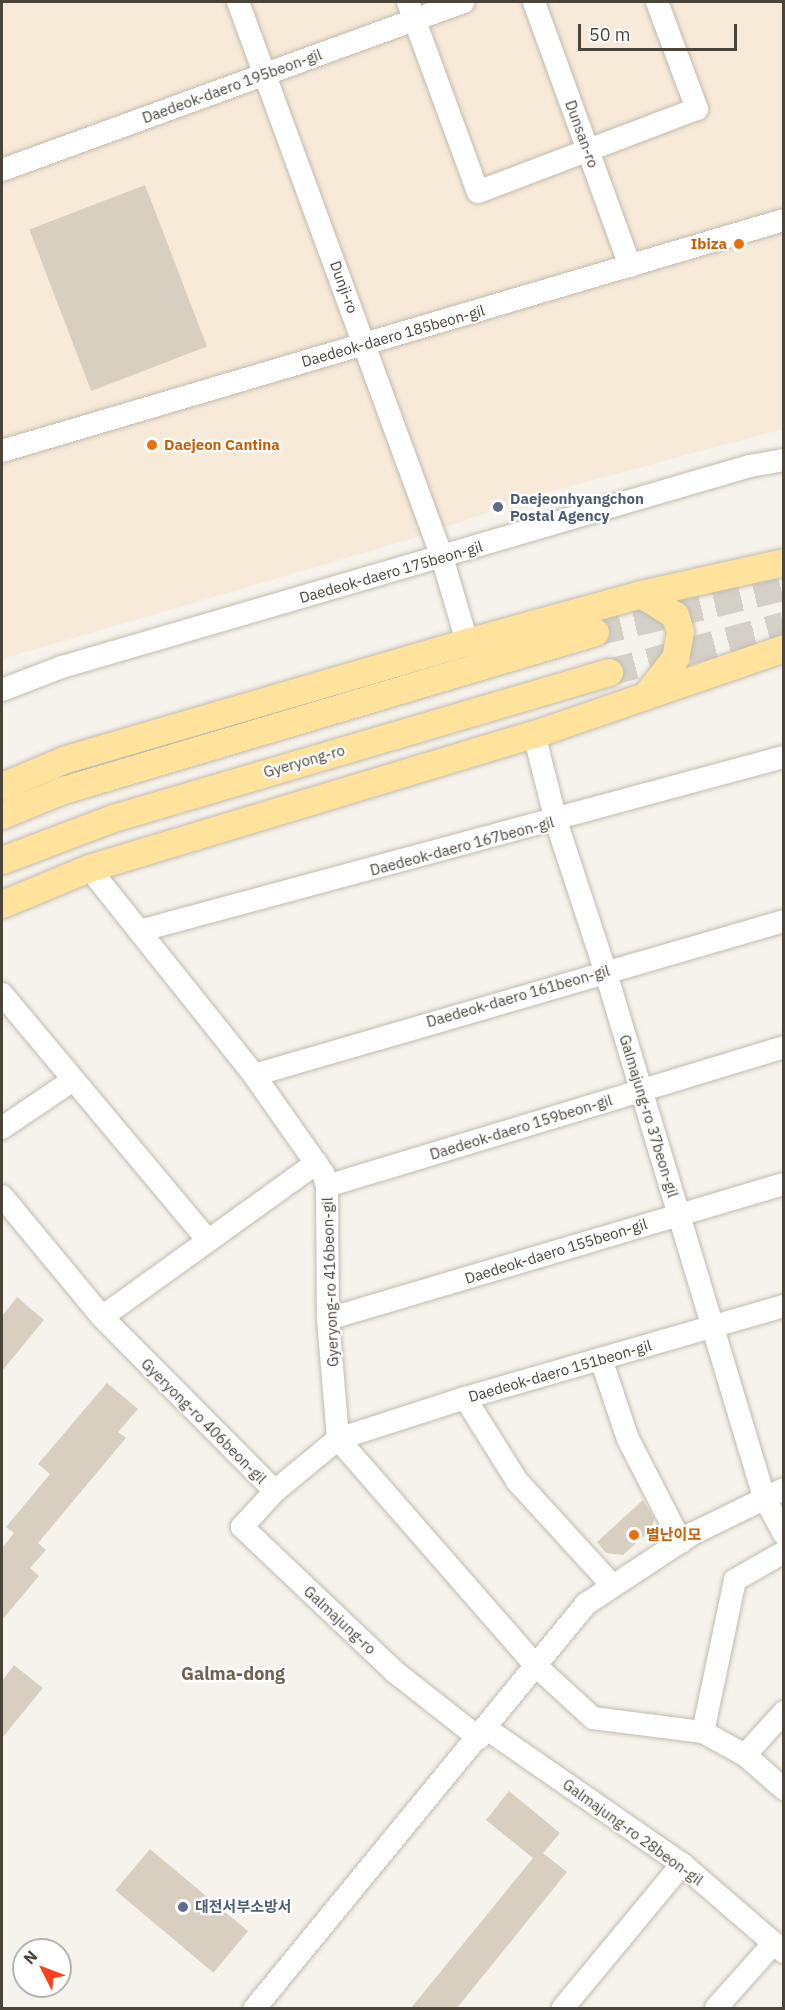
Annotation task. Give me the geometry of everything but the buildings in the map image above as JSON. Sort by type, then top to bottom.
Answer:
[{"type":"main road","points":[[2,786],[66,759],[467,642],[641,594],[783,562]]},
{"type":"main road","points":[[641,594],[675,615],[680,632],[675,658],[644,697]]},
{"type":"main road","points":[[2,815],[63,790],[595,632]]},
{"type":"main road","points":[[2,904],[89,868],[534,734],[783,648]]},
{"type":"main road","name":"Gyeryong-ro","points":[[2,860],[112,818],[609,672]]},
{"type":"street","name":"Dunji-ro","points":[[238,2],[365,344],[441,557],[467,642]]},
{"type":"street","name":"Daedeok-daero 195beon-gil","points":[[2,170],[266,74],[411,10],[463,2]]},
{"type":"street","name":"Dunsan-ro","points":[[534,2],[630,266]]},
{"type":"street","points":[[411,10],[478,192],[697,109],[657,2]]},
{"type":"street","name":"Daedeok-daero 185beon-gil","points":[[2,451],[783,220]]},
{"type":"street","name":"Daedeok-daero 175beon-gil","points":[[2,690],[62,667],[750,466],[783,460]]},
{"type":"street","name":"Galmajung-ro 37beon-gil","points":[[534,734],[556,821],[605,970],[713,1327],[774,1493],[783,1534]]},
{"type":"street","name":"Daedeok-daero 167beon-gil","points":[[139,931],[556,821],[749,764],[783,757]]},
{"type":"street","name":"Gyeryong-ro 416beon-gil","points":[[89,868],[254,1075],[316,1163],[327,1186],[328,1319],[338,1439]]},
{"type":"street","name":"Daedeok-daero 161beon-gil","points":[[254,1075],[605,970],[783,921]]},
{"type":"street","points":[[2,993],[207,1239]]},
{"type":"street","name":"Daedeok-daero 159beon-gil","points":[[327,1186],[783,1047]]},
{"type":"street","points":[[2,1128],[73,1080]]},
{"type":"street","points":[[102,1317],[207,1239],[316,1163]]},
{"type":"street","name":"Daedeok-daero 155beon-gil","points":[[328,1319],[783,1184]]},
{"type":"street","name":"Gyeryong-ro 406beon-gil","points":[[2,1196],[102,1317],[275,1491],[338,1439]]},
{"type":"street","name":"Daedeok-daero 151beon-gil","points":[[338,1439],[465,1398],[783,1306]]},
{"type":"street","points":[[601,1359],[628,1439],[681,1542]]},
{"type":"street","points":[[465,1398],[517,1481],[612,1585]]},
{"type":"street","points":[[338,1439],[535,1665],[593,1718],[703,1731],[745,1755],[783,1789]]},
{"type":"street","name":"Galmajung-ro","points":[[275,1491],[242,1527],[395,1672],[483,1734]]},
{"type":"street","points":[[255,2008],[483,1734],[535,1665],[586,1604],[681,1542],[774,1493]]},
{"type":"street","points":[[703,1731],[735,1580],[783,1551]]},
{"type":"street","points":[[745,1755],[783,1712]]},
{"type":"street","name":"Galmajung-ro 28beon-gil","points":[[483,1734],[682,1864],[779,1947],[716,2008]]},
{"type":"street","points":[[563,2008],[682,1864]]},
{"type":"shaded area","points":[[2,2],[783,2],[783,429],[549,492],[404,541],[2,659]]},
{"type":"tunnel","points":[[595,632],[784,587]]},
{"type":"tunnel","points":[[609,672],[784,625]]},
{"type":"place","name":"Ibiza","points":[[739,244]]},
{"type":"place","name":"Daejeon Cantina","points":[[152,445]]},
{"type":"place","name":"Daejeonhyangchon Postal Agency","points":[[498,507]]},
{"type":"place","name":"별난이모","points":[[634,1535]]},
{"type":"place","name":"대전서부소방서","points":[[183,1907]]},
{"type":"district","name":"Galma-dong","points":[[233,1674]]}]
